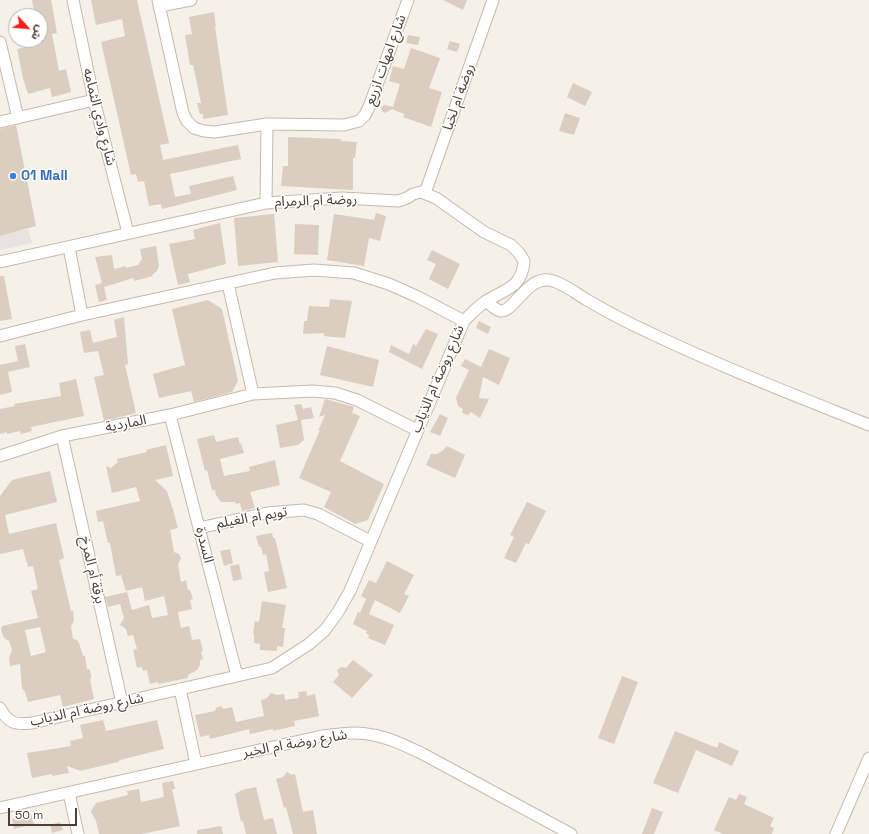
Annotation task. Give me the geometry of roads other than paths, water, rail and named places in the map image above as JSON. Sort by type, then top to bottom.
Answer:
[{"type":"street","name":"شارع وادي الثمامه","points":[[73,0],[94,100],[128,233]]},
{"type":"street","points":[[158,3],[190,0]]},
{"type":"street","name":"شارع امهات ازريع","points":[[158,3],[182,113],[194,128],[215,132],[267,124],[344,125],[359,121],[365,115],[369,107],[408,0]]},
{"type":"street","name":"روضة ام لخبا","points":[[425,193],[493,0]]},
{"type":"street","points":[[0,42],[18,118]]},
{"type":"street","points":[[0,122],[94,100]]},
{"type":"street","points":[[266,202],[267,124]]},
{"type":"street","name":"روضة ام الرمرام","points":[[0,262],[266,202],[342,198],[398,201],[417,192],[425,193]]},
{"type":"street","points":[[425,193],[436,198],[479,229],[511,245],[524,261],[524,267],[517,282],[509,289],[486,301],[464,321]]},
{"type":"street","points":[[69,247],[82,315]]},
{"type":"street","name":"شارع روضة ام الذياب","points":[[0,336],[82,315],[275,273],[314,270],[354,273],[389,284],[464,321],[350,591],[338,612],[325,630],[309,644],[272,668],[32,723],[21,724],[11,722],[0,708]]},
{"type":"street","points":[[486,301],[497,310],[503,311],[532,285],[542,281],[555,282],[613,315],[678,346],[869,425]]},
{"type":"street","points":[[228,284],[253,394]]},
{"type":"street","name":"الماردية","points":[[0,456],[62,436],[170,415],[253,394],[313,391],[335,393],[357,400],[417,430]]},
{"type":"street","name":"السدرة","points":[[170,415],[237,676]]},
{"type":"street","name":"برقة أم المرخ","points":[[62,436],[122,703]]},
{"type":"street","name":"تويم أم الغيلم","points":[[199,528],[267,513],[304,510],[318,514],[370,541]]},
{"type":"street","points":[[180,689],[196,764]]},
{"type":"street","name":"شارع روضة ام الخير","points":[[0,808],[322,736],[349,733],[372,734],[398,742],[423,754],[571,834]]},
{"type":"street","points":[[836,834],[869,758]]},
{"type":"street","points":[[69,793],[78,834]]},
{"type":"place","name":"01 Mall","points":[[13,176]]}]
